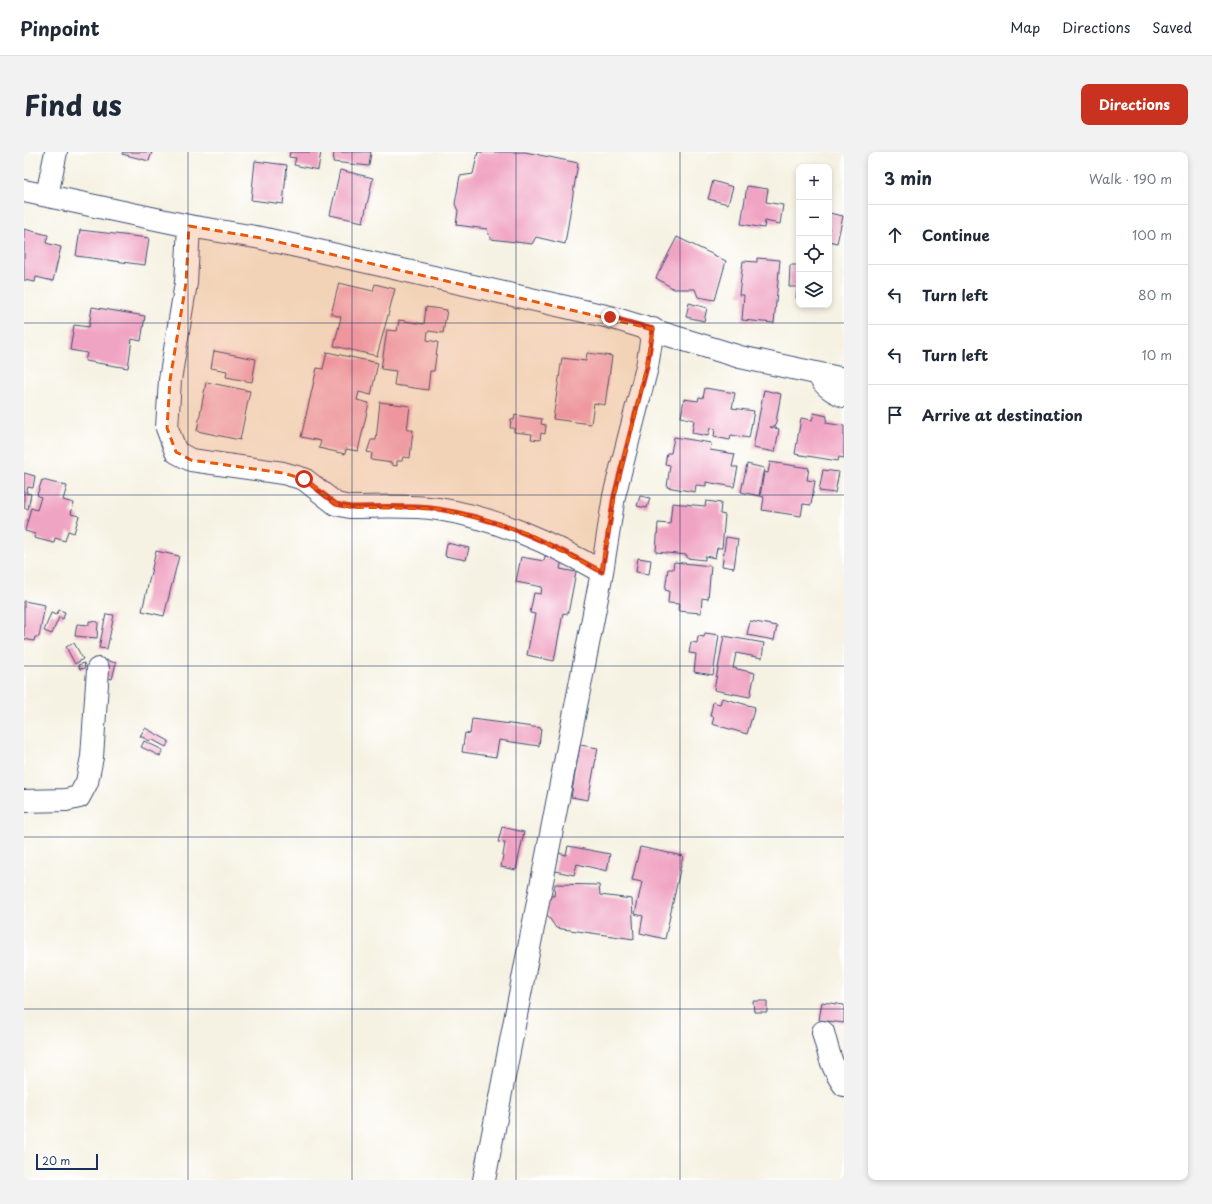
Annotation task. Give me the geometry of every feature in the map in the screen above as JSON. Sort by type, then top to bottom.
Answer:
[{"type":"street","points":[[47,195],[56,152]]},
{"type":"street","points":[[24,191],[189,226],[276,241],[610,317],[740,357],[844,379]]},
{"type":"street","points":[[189,226],[186,283],[170,380],[167,428],[176,452],[190,460],[283,473],[304,479],[336,504],[350,507],[438,509],[482,519],[531,535],[561,548],[602,572]]},
{"type":"street","points":[[484,1180],[602,572],[614,496],[647,367],[653,329]]},
{"type":"street","points":[[818,373],[822,383],[828,389],[844,396]]},
{"type":"street","points":[[24,801],[66,800],[79,797],[87,782],[92,757],[98,670]]},
{"type":"street","points":[[822,1032],[829,1057],[836,1074],[844,1085]]},
{"type":"highlighted area","points":[[189,226],[261,238],[653,329],[647,367],[614,496],[602,572],[531,535],[482,519],[438,509],[350,507],[336,504],[304,479],[283,473],[191,460],[176,452],[167,428],[170,380],[186,283]]},
{"type":"building","points":[[123,152],[152,152],[149,161],[122,154]]},
{"type":"building","points":[[290,152],[321,152],[318,170],[294,165],[296,158],[289,157]]},
{"type":"building","points":[[334,152],[371,152],[369,166],[333,162]]},
{"type":"building","points":[[478,152],[525,152],[578,163],[565,244],[536,237],[532,244],[491,239],[487,229],[456,225],[458,211],[455,204],[460,176],[473,174]]},
{"type":"building","points":[[255,161],[287,165],[283,204],[251,200]]},
{"type":"building","points":[[340,170],[373,178],[363,222],[330,215]]},
{"type":"building","points":[[713,181],[733,187],[728,204],[708,199]]},
{"type":"building","points":[[747,186],[768,189],[766,202],[783,205],[780,224],[765,221],[764,228],[741,224]]},
{"type":"building","points":[[832,214],[843,216],[837,243],[832,242]]},
{"type":"building","points":[[24,229],[48,235],[46,243],[61,247],[53,281],[36,277],[35,282],[24,280]]},
{"type":"building","points":[[80,230],[149,238],[145,265],[76,256]]},
{"type":"building","points":[[677,237],[726,261],[715,300],[698,297],[695,289],[674,289],[656,278]]},
{"type":"building","points":[[757,258],[780,260],[774,323],[742,320],[744,295],[739,295],[743,261],[757,262]]},
{"type":"building","points":[[790,265],[796,265],[796,287],[789,287]]},
{"type":"building","points":[[339,283],[373,291],[375,284],[395,289],[377,356],[334,346],[341,317],[331,314]]},
{"type":"building","points":[[689,303],[707,308],[704,321],[686,317]]},
{"type":"building","points":[[92,307],[145,316],[141,341],[132,339],[128,368],[85,361],[87,353],[70,350],[74,325],[89,327]]},
{"type":"building","points":[[426,307],[447,310],[443,333],[428,331],[427,340],[438,342],[434,371],[430,371],[428,390],[394,385],[396,371],[381,369],[387,330],[397,331],[399,320],[424,324]]},
{"type":"building","points":[[214,351],[256,359],[252,382],[226,377],[227,371],[211,368]]},
{"type":"building","points":[[327,352],[378,363],[371,395],[359,392],[357,400],[369,403],[358,451],[346,449],[345,454],[319,448],[321,441],[301,437],[317,368],[323,369]]},
{"type":"building","points":[[587,353],[612,356],[605,405],[594,403],[591,424],[553,419],[562,358],[586,361]]},
{"type":"building","points":[[206,382],[250,391],[240,440],[197,431]]},
{"type":"building","points":[[705,388],[735,393],[732,408],[754,411],[749,438],[731,435],[730,440],[714,437],[715,429],[710,428],[708,436],[692,433],[694,420],[681,417],[684,399],[698,401],[699,397],[703,398]]},
{"type":"building","points":[[764,390],[781,394],[775,427],[770,427],[779,429],[775,452],[753,448]]},
{"type":"building","points":[[380,402],[410,406],[407,430],[413,430],[410,458],[403,457],[402,461],[397,461],[397,466],[392,465],[392,463],[371,460],[372,453],[367,452],[371,440],[376,440]]},
{"type":"building","points":[[814,413],[827,416],[826,423],[844,426],[844,458],[839,457],[838,461],[795,454],[801,418],[812,420]]},
{"type":"building","points":[[515,415],[542,419],[541,424],[546,425],[545,434],[541,433],[540,440],[531,439],[532,434],[514,432],[514,428],[510,428],[511,419],[514,420]]},
{"type":"building","points":[[674,437],[711,443],[710,450],[735,454],[732,467],[738,467],[734,487],[706,482],[706,486],[696,485],[695,492],[667,487],[670,465],[665,464],[667,453],[671,453]]},
{"type":"building","points":[[770,462],[809,468],[807,480],[815,481],[811,505],[803,504],[801,516],[762,510],[764,497],[760,496],[764,472],[768,473]]},
{"type":"building","points":[[747,464],[764,468],[759,496],[741,492]]},
{"type":"building","points":[[823,470],[839,472],[835,493],[819,491]]},
{"type":"building","points":[[24,473],[35,476],[33,488],[28,487],[26,493],[31,494],[28,509],[24,508]]},
{"type":"building","points":[[42,480],[67,486],[63,500],[74,503],[71,514],[79,516],[74,533],[68,531],[65,541],[55,538],[54,543],[34,538],[35,534],[25,531],[31,508],[37,510],[41,497],[37,495]]},
{"type":"building","points":[[640,496],[650,498],[647,508],[637,506]]},
{"type":"building","points":[[706,501],[721,503],[720,514],[725,515],[722,548],[717,548],[715,558],[705,556],[705,560],[687,558],[687,555],[656,552],[658,523],[670,524],[672,503],[705,506]]},
{"type":"building","points":[[726,537],[738,539],[734,568],[722,566]]},
{"type":"building","points":[[447,543],[469,548],[466,560],[445,556]]},
{"type":"building","points":[[156,551],[179,556],[164,616],[142,611]]},
{"type":"building","points":[[545,556],[562,559],[560,569],[576,572],[568,614],[563,613],[554,661],[527,655],[535,614],[530,613],[534,593],[541,594],[542,587],[516,582],[521,557],[544,561]]},
{"type":"building","points":[[638,558],[651,560],[649,574],[636,572]]},
{"type":"building","points":[[674,562],[711,566],[708,599],[702,598],[701,613],[678,611],[679,604],[668,603],[669,591],[665,590],[668,569],[673,569]]},
{"type":"building","points":[[24,601],[45,605],[39,637],[35,637],[34,641],[24,639]]},
{"type":"building","points":[[59,610],[65,612],[63,619],[59,617],[52,634],[44,631],[51,613],[56,615]]},
{"type":"building","points":[[106,614],[114,615],[107,649],[99,648]]},
{"type":"building","points":[[89,621],[98,622],[97,638],[75,636],[77,624],[89,625]]},
{"type":"building","points":[[750,621],[777,626],[774,640],[747,635]]},
{"type":"building","points":[[705,633],[719,635],[713,675],[694,672],[696,654],[689,653],[691,642],[697,643],[698,636],[704,637]]},
{"type":"building","points":[[724,636],[764,643],[762,658],[736,653],[733,668],[755,673],[750,697],[714,690]]},
{"type":"building","points":[[74,643],[83,659],[75,664],[66,647]]},
{"type":"building","points":[[106,660],[116,663],[112,679],[105,677]]},
{"type":"building","points":[[84,663],[85,668],[80,669],[78,665]]},
{"type":"building","points":[[722,698],[755,707],[747,734],[712,724],[714,717],[710,716],[713,702],[720,704]]},
{"type":"building","points":[[472,719],[541,728],[539,746],[499,740],[496,757],[462,752],[465,733],[470,734]]},
{"type":"building","points":[[145,728],[169,741],[166,747],[151,739],[150,741],[140,736]]},
{"type":"building","points":[[144,741],[163,750],[160,756],[141,747]]},
{"type":"building","points":[[580,745],[598,748],[588,800],[571,797]]},
{"type":"building","points":[[502,827],[524,832],[516,870],[501,867],[505,843],[498,842]]},
{"type":"building","points":[[568,846],[610,854],[607,871],[577,864],[574,875],[555,871],[559,853],[566,855]]},
{"type":"building","points":[[640,847],[683,856],[665,939],[640,933],[643,916],[635,914],[642,882],[632,880]]},
{"type":"building","points":[[555,884],[599,885],[600,895],[632,899],[634,939],[556,928],[546,913],[546,896],[554,896]]},
{"type":"building","points":[[753,1001],[767,1001],[767,1012],[754,1012]]},
{"type":"building","points":[[822,1002],[844,1005],[844,1023],[819,1020]]},
{"type":"route","points":[[304,479],[336,504],[350,507],[394,506],[438,509],[482,519],[531,535],[561,548],[602,572],[614,496],[647,367],[653,329],[610,317]]}]
